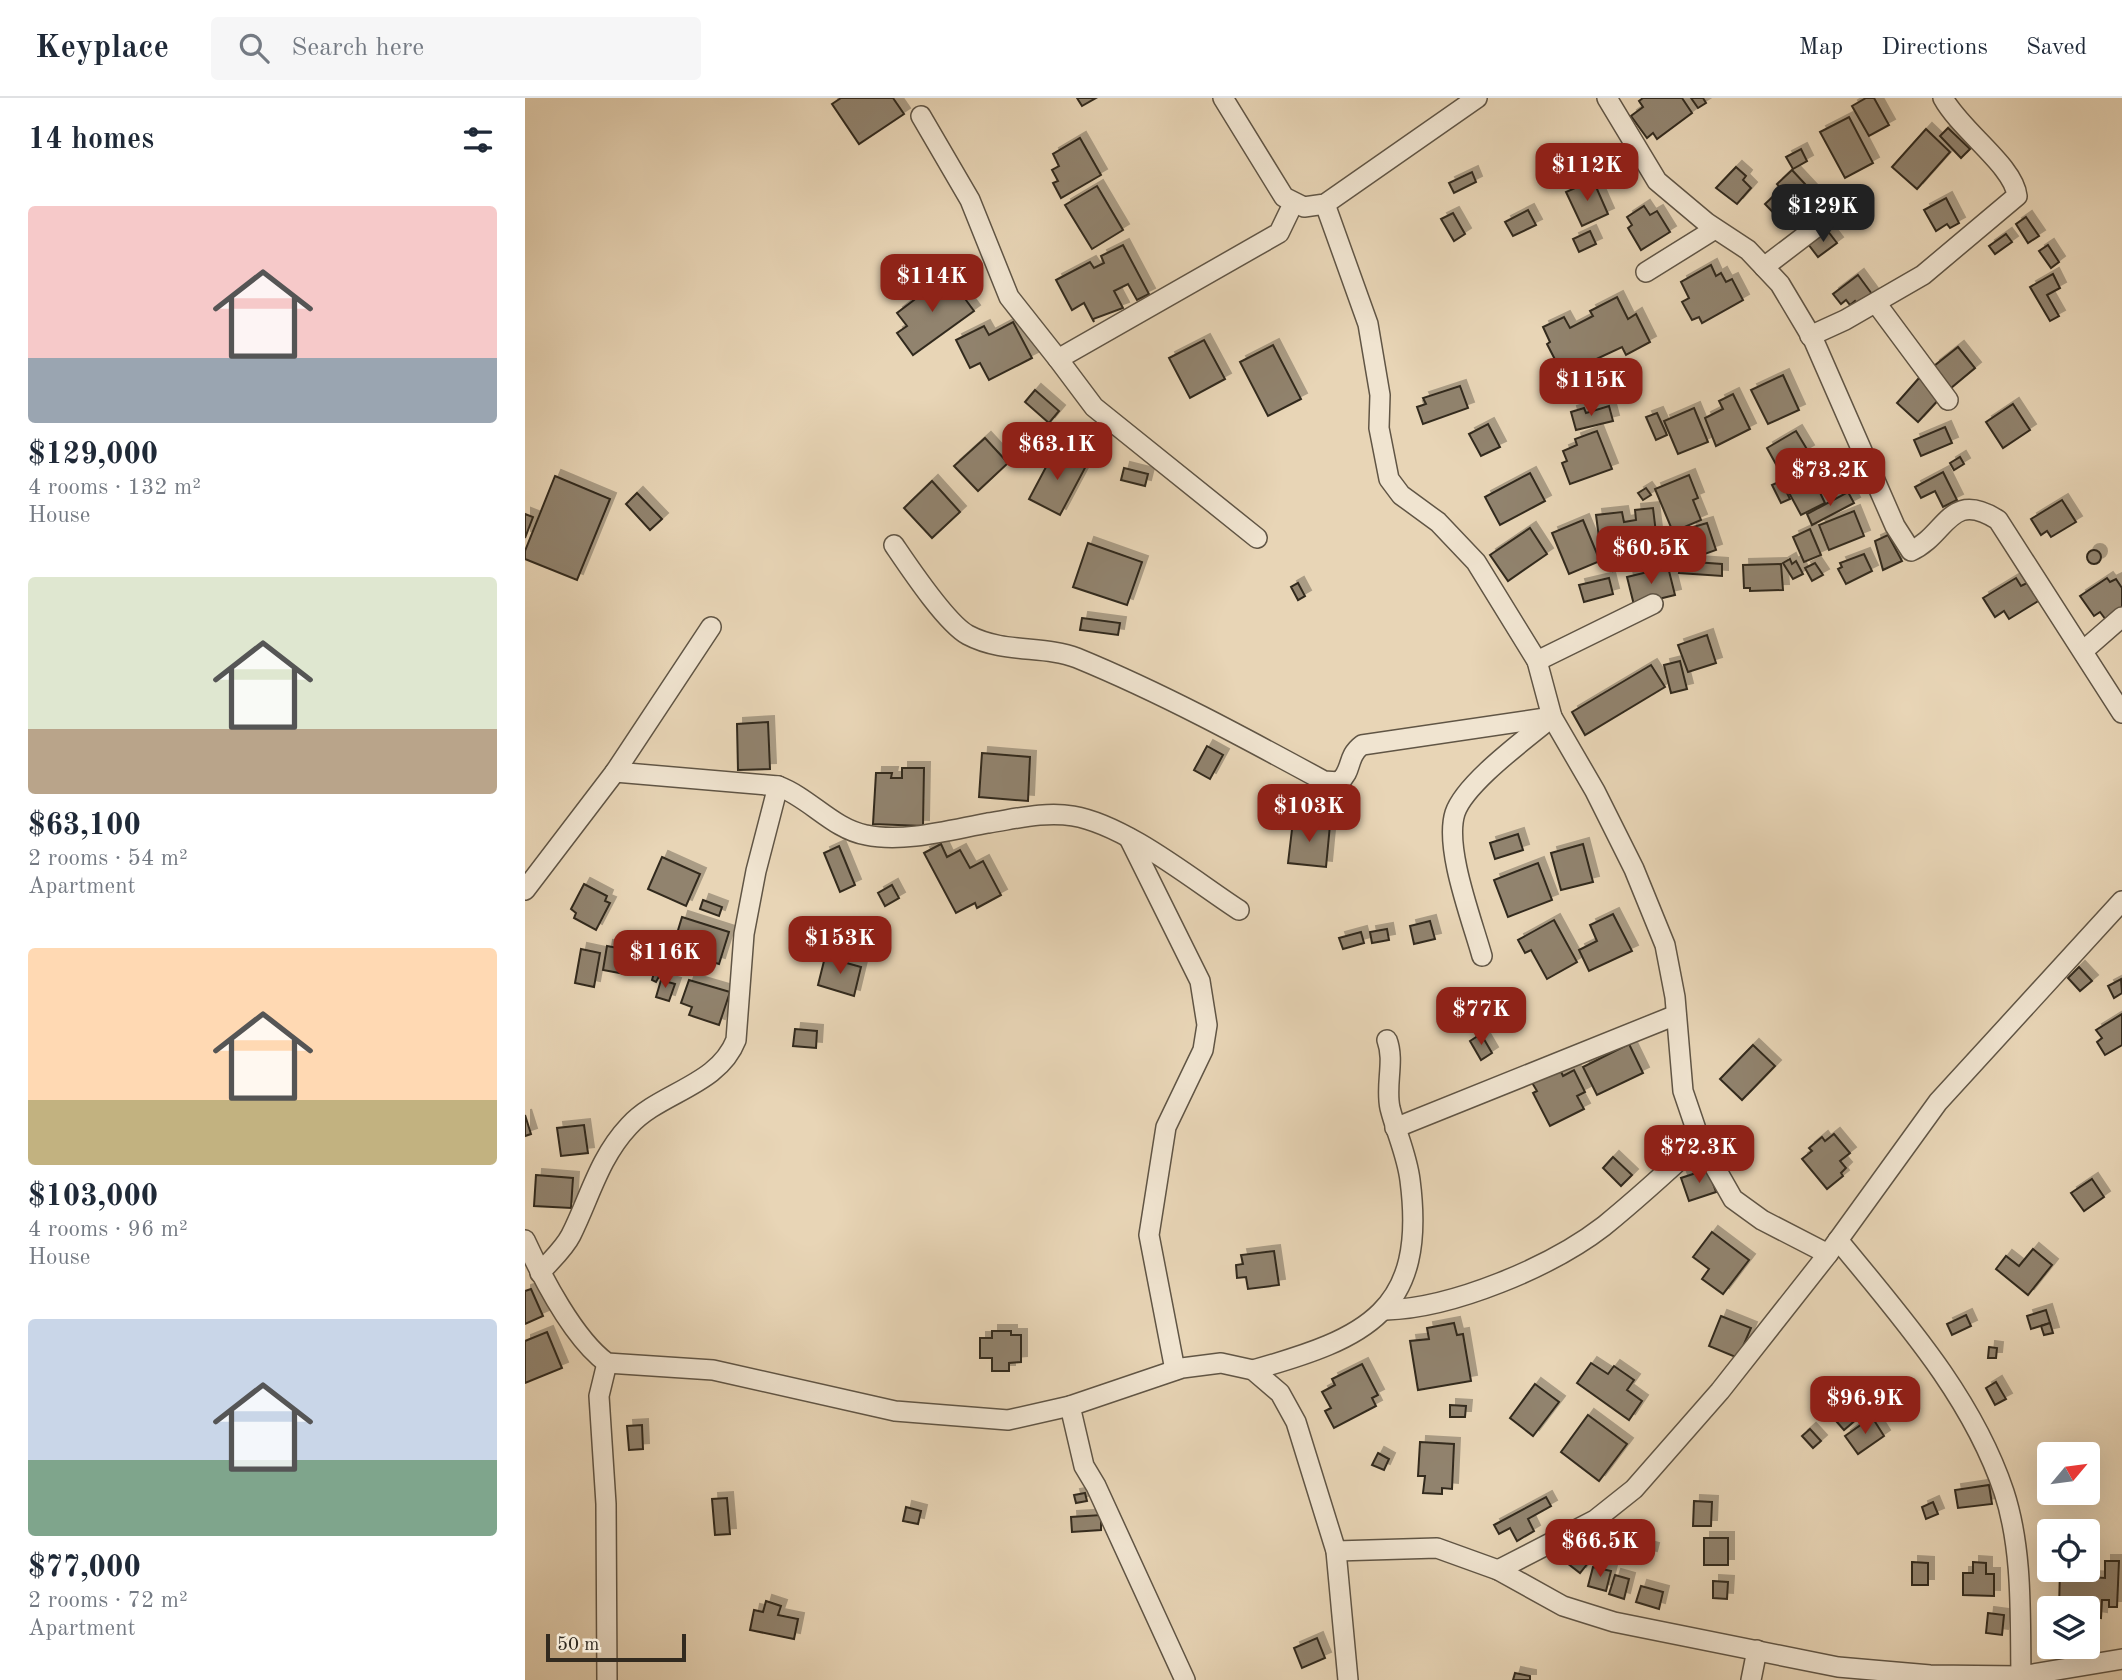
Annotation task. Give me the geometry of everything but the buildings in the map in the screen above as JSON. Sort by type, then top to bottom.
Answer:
[{"type":"street","points":[[1223,98],[1285,197],[1293,204],[1304,207],[1325,204],[1477,98]]},
{"type":"street","points":[[1607,98],[1657,181],[1715,229],[1748,250],[1780,284],[1810,336],[1867,458],[1895,526],[1910,551],[1923,546],[1957,512],[1969,508],[1988,513],[2005,527],[2122,713]]},
{"type":"street","points":[[1810,336],[1876,303],[1923,275],[2017,196],[2013,177],[1954,117],[1943,98]]},
{"type":"street","points":[[921,116],[970,200],[1009,297],[1094,407],[1257,538]]},
{"type":"street","points":[[1058,359],[1279,233],[1293,204]]},
{"type":"street","points":[[1325,204],[1368,324],[1380,394],[1379,429],[1389,479],[1401,495],[1438,522],[1476,562],[1538,661],[1552,717],[1595,791],[1634,869],[1665,945],[1676,1015],[1683,1091],[1700,1141],[1733,1199],[1762,1220],[1833,1247],[1906,1324],[1970,1414],[2004,1492],[2020,1588],[2021,1676]]},
{"type":"street","points":[[1764,267],[1844,206]]},
{"type":"street","points":[[1646,272],[1715,229]]},
{"type":"street","points":[[1876,303],[1948,400]]},
{"type":"street","points":[[894,545],[918,580],[967,634],[999,646],[1074,657],[1231,729],[1324,781],[1339,782],[1344,778],[1352,753],[1362,745],[1552,717]]},
{"type":"street","points":[[1538,661],[1653,604]]},
{"type":"street","points":[[2083,651],[2122,617]]},
{"type":"street","points":[[525,890],[615,772],[711,627]]},
{"type":"street","points":[[1482,956],[1455,849],[1454,816],[1458,806],[1480,780],[1552,717]]},
{"type":"street","points":[[615,772],[778,786],[800,794],[846,829],[867,836],[908,835],[1043,814],[1072,816],[1113,828],[1239,910]]},
{"type":"street","points":[[540,1273],[570,1237],[608,1149],[631,1123],[713,1072],[731,1054],[736,1040],[744,934],[756,871],[778,786]]},
{"type":"street","points":[[1128,838],[1200,981],[1205,1001],[1207,1025],[1203,1050],[1166,1127],[1149,1235],[1175,1370]]},
{"type":"street","points":[[1498,1570],[1595,1520],[1634,1489],[1720,1391],[1833,1247],[1938,1102],[2122,901]]},
{"type":"street","points":[[1395,1128],[1676,1015]]},
{"type":"street","points":[[525,1240],[540,1273],[596,1354],[607,1363],[713,1370],[895,1411],[1008,1420],[1070,1406],[1175,1370],[1221,1363],[1254,1370],[1302,1356],[1333,1343],[1386,1310],[1406,1276],[1412,1212],[1410,1179],[1388,1100],[1391,1049],[1387,1040]]},
{"type":"street","points":[[1386,1310],[1407,1309],[1457,1297],[1558,1253],[1602,1227],[1700,1141]]},
{"type":"street","points":[[607,1363],[599,1396],[606,1503],[607,1680]]},
{"type":"street","points":[[1254,1370],[1280,1392],[1296,1422],[1336,1551],[1348,1680]]},
{"type":"street","points":[[1070,1406],[1084,1466],[1096,1486],[1185,1680]]},
{"type":"street","points":[[1336,1551],[1437,1548],[1498,1570],[1563,1606],[1614,1622],[1757,1650],[1838,1673],[2021,1676],[2122,1659]]},
{"type":"street","points":[[1751,1680],[1757,1650]]}]
